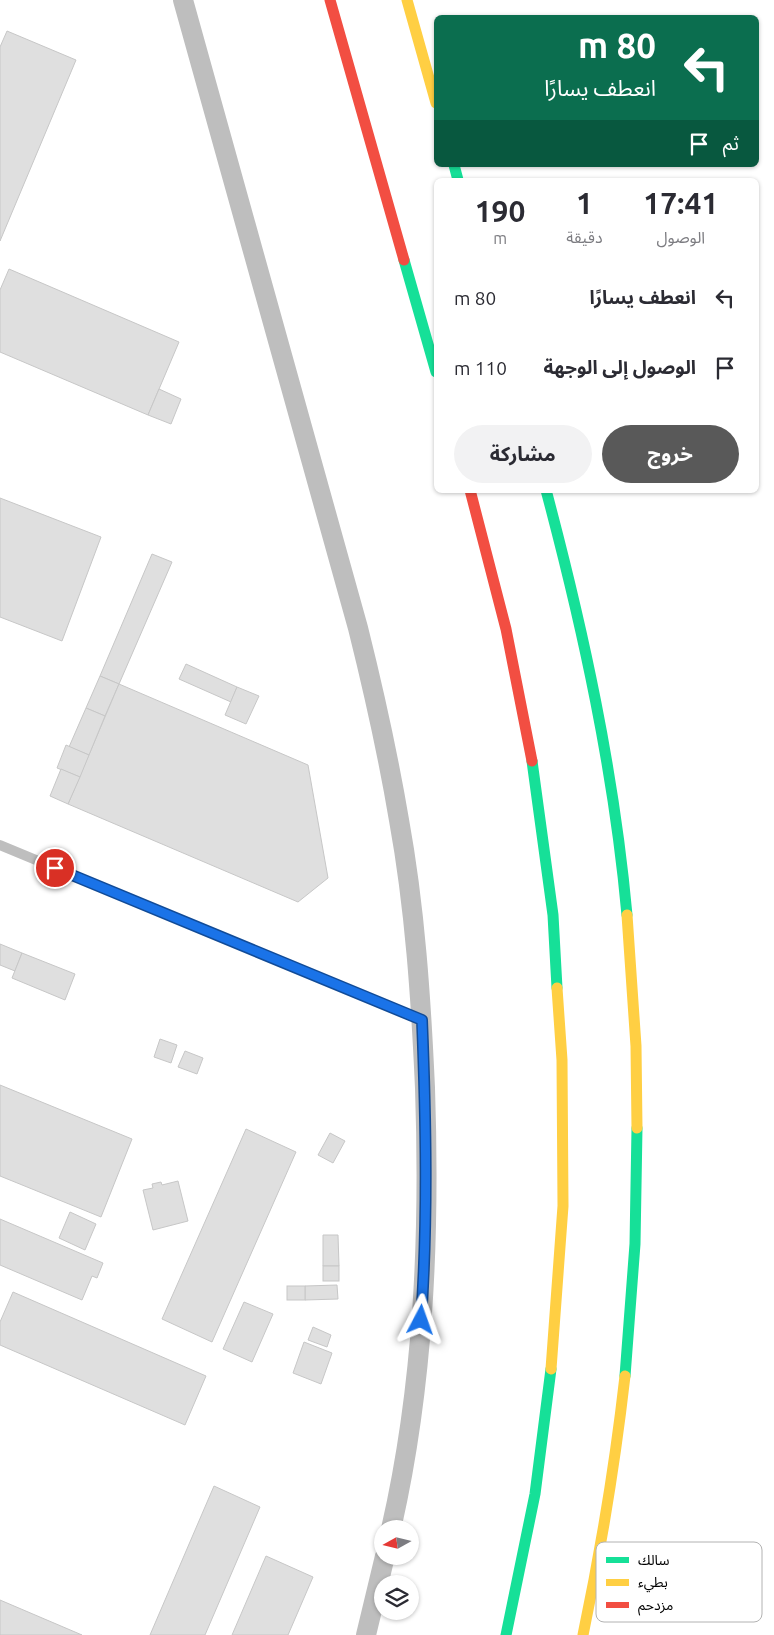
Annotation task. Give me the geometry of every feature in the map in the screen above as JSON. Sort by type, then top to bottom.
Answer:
[{"type":"street","points":[[183,0],[358,628],[382,724],[413,921],[422,1020],[426,1135],[425,1261],[416,1379],[399,1496],[393,1520]]},
{"type":"street","points":[[330,0],[434,365]]},
{"type":"street","points":[[407,0],[434,96]]},
{"type":"street","points":[[471,493],[507,623],[537,782],[550,876],[561,1046],[562,1221],[556,1322],[545,1422],[531,1512],[506,1635]]},
{"type":"street","points":[[547,493],[583,646],[621,846],[633,970],[638,1095],[636,1220],[629,1344],[614,1469],[602,1542]]},
{"type":"street","points":[[366,1635],[383,1565]]},
{"type":"street","points":[[583,1635],[596,1576]]},
{"type":"lane","points":[[0,845],[422,1020]]},
{"type":"building","points":[[7,31],[76,60],[0,241],[0,47]]},
{"type":"building","points":[[9,269],[179,342],[148,415],[0,352],[0,290]]},
{"type":"building","points":[[159,389],[181,399],[171,424],[148,415]]},
{"type":"building","points":[[0,498],[101,537],[62,641],[0,617]]},
{"type":"building","points":[[152,554],[172,562],[119,684],[100,676]]},
{"type":"building","points":[[186,664],[237,687],[231,702],[179,679]]},
{"type":"building","points":[[100,676],[119,684],[105,716],[86,708]]},
{"type":"building","points":[[119,684],[308,765],[328,878],[298,902],[68,804]]},
{"type":"building","points":[[237,687],[259,696],[246,724],[225,715]]},
{"type":"building","points":[[86,708],[105,716],[89,755],[69,747]]},
{"type":"building","points":[[66,745],[89,755],[80,777],[57,768]]},
{"type":"building","points":[[61,769],[80,777],[68,804],[50,796]]},
{"type":"building","points":[[0,944],[22,953],[15,971],[0,965]]},
{"type":"building","points":[[22,953],[75,974],[65,1000],[12,978]]},
{"type":"building","points":[[160,1039],[177,1045],[171,1063],[154,1057]]},
{"type":"building","points":[[185,1051],[203,1058],[197,1074],[178,1067]]},
{"type":"building","points":[[0,1085],[132,1139],[101,1217],[0,1176]]},
{"type":"building","points":[[246,1129],[296,1152],[212,1342],[162,1319]]},
{"type":"building","points":[[330,1133],[345,1141],[333,1163],[318,1155]]},
{"type":"building","points":[[178,1181],[188,1221],[153,1230],[143,1190],[153,1188],[152,1184],[161,1182],[162,1185]]},
{"type":"building","points":[[70,1212],[96,1224],[85,1250],[59,1238]]},
{"type":"building","points":[[0,1219],[103,1263],[97,1278],[92,1276],[82,1300],[0,1265]]},
{"type":"building","points":[[323,1235],[338,1235],[339,1266],[323,1266]]},
{"type":"building","points":[[323,1266],[339,1266],[339,1281],[323,1281]]},
{"type":"building","points":[[337,1285],[338,1299],[305,1300],[305,1286]]},
{"type":"building","points":[[287,1286],[305,1286],[305,1300],[287,1300]]},
{"type":"building","points":[[13,1292],[206,1376],[185,1425],[0,1345],[0,1322]]},
{"type":"building","points":[[244,1302],[273,1314],[252,1362],[223,1349]]},
{"type":"building","points":[[313,1327],[331,1335],[327,1347],[308,1340]]},
{"type":"building","points":[[304,1342],[332,1353],[321,1384],[293,1373]]},
{"type":"building","points":[[214,1486],[260,1507],[205,1635],[150,1635]]},
{"type":"building","points":[[266,1556],[313,1577],[288,1635],[232,1635]]},
{"type":"building","points":[[0,1600],[82,1635],[0,1635]]},
{"type":"traffic: fast","points":[[455,167],[457,178]]},
{"type":"traffic: fast","points":[[404,260],[434,365]]},
{"type":"traffic: fast","points":[[547,493],[572,595],[595,701],[614,807],[627,915]]},
{"type":"traffic: fast","points":[[532,761],[553,915],[557,988]]},
{"type":"traffic: fast","points":[[625,1376],[635,1244],[637,1128]]},
{"type":"traffic: fast","points":[[506,1635],[535,1494],[551,1369]]},
{"type":"traffic: slow","points":[[407,0],[434,96]]},
{"type":"traffic: slow","points":[[627,915],[636,1046],[637,1128]]},
{"type":"traffic: slow","points":[[551,1369],[563,1206],[562,1060],[557,988]]},
{"type":"traffic: slow","points":[[601,1542],[617,1442],[625,1376]]},
{"type":"traffic: slow","points":[[583,1635],[596,1571]]},
{"type":"traffic: jam","points":[[330,0],[404,260]]},
{"type":"traffic: jam","points":[[471,493],[506,629],[532,761]]},
{"type":"route","points":[[55,868],[422,1020],[426,1135],[425,1261],[421,1320]]}]
